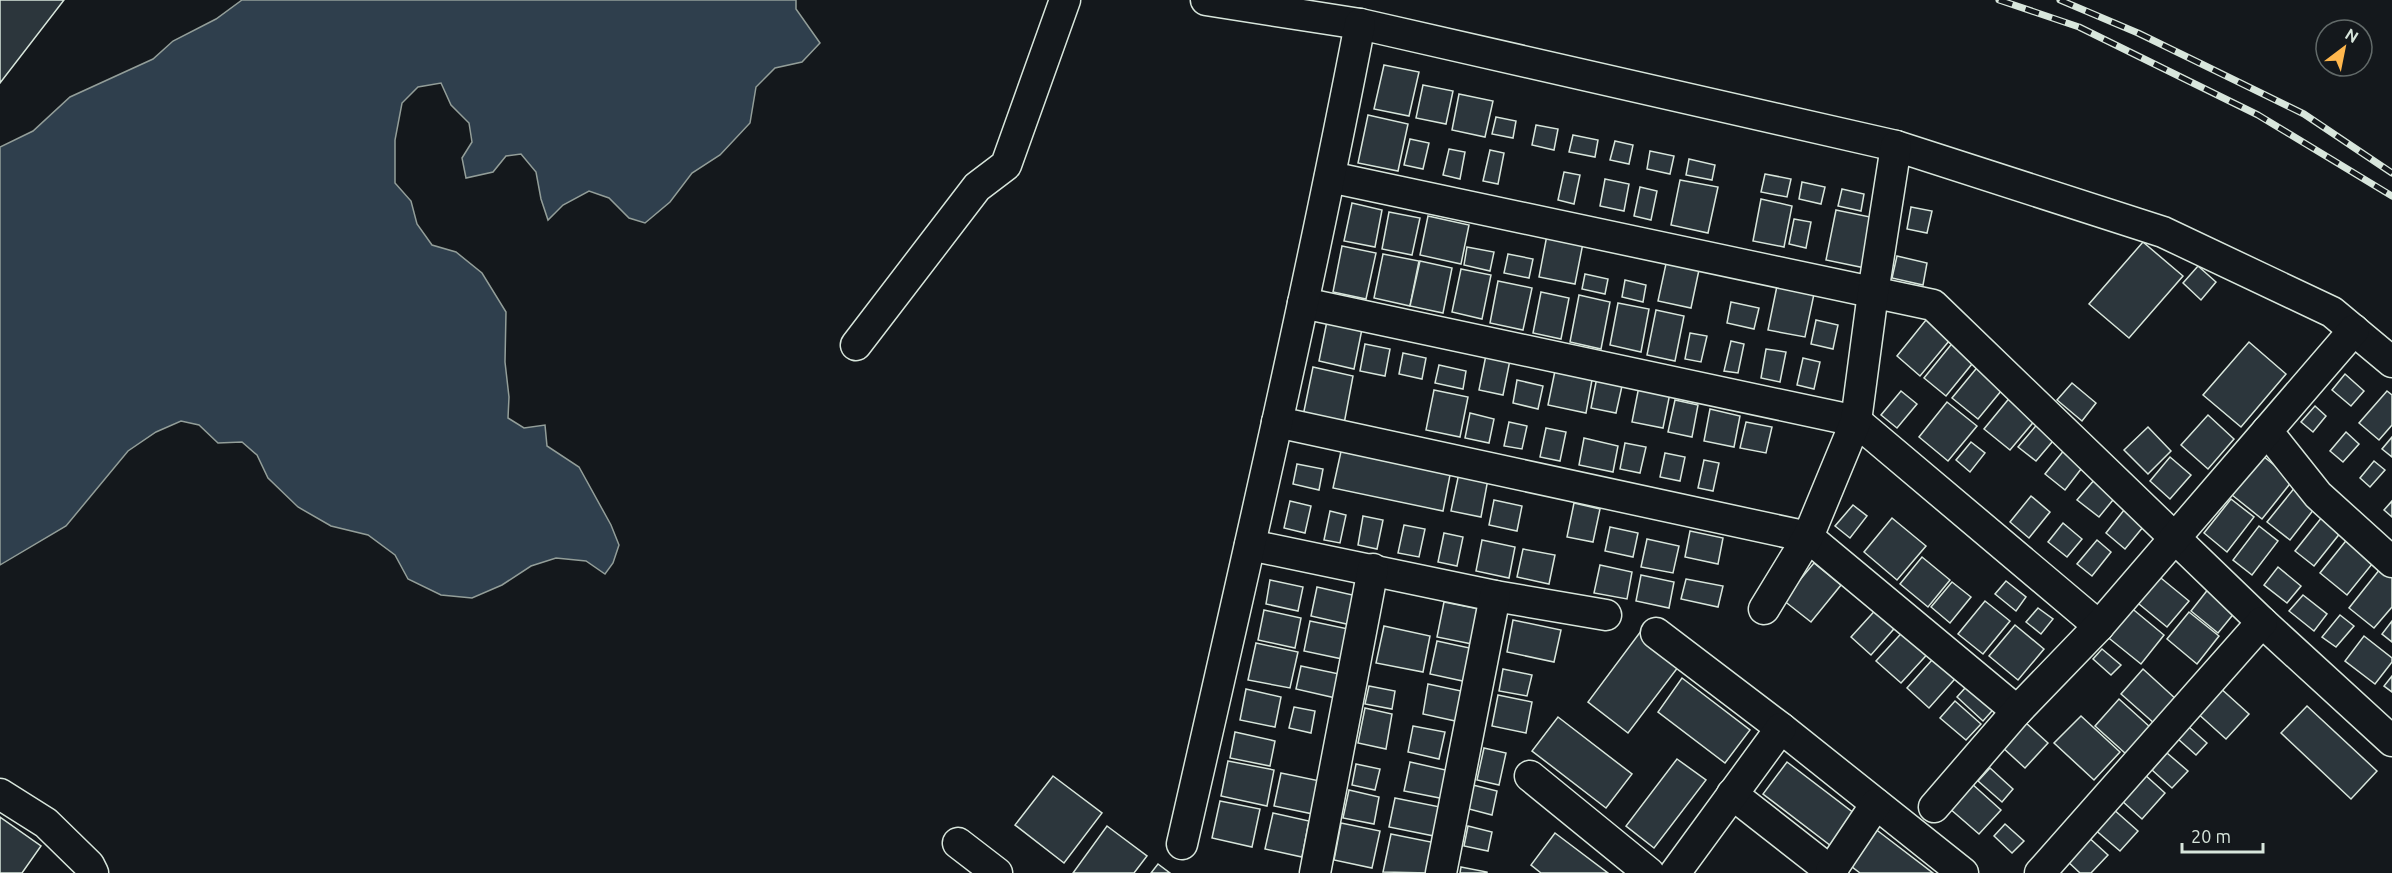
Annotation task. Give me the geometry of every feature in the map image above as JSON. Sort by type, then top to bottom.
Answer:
[{"type":"street","points":[[856,345],[977,187],[1006,165],[1065,0]]},
{"type":"street","points":[[1206,0],[1360,24],[1896,146],[2163,232],[2332,312],[2392,362]]},
{"type":"street","points":[[1182,844],[1303,303],[1360,24]]},
{"type":"street","points":[[1764,609],[1808,537],[1856,421],[1896,146]]},
{"type":"street","points":[[1330,177],[1933,305],[2262,622],[2392,741]]},
{"type":"street","points":[[1303,303],[1856,421],[2099,626]]},
{"type":"street","points":[[1934,807],[2017,711],[2099,626],[2354,330]]},
{"type":"street","points":[[1277,422],[1808,537],[2017,711]]},
{"type":"street","points":[[2267,431],[2318,495],[2392,562]]},
{"type":"street","points":[[1250,545],[1495,596],[1606,615]]},
{"type":"street","points":[[1315,873],[1373,569]]},
{"type":"street","points":[[1441,873],[1495,596]]},
{"type":"street","points":[[2040,873],[2262,622]]},
{"type":"street","points":[[1656,633],[1781,728],[1963,873]]},
{"type":"street","points":[[1675,873],[1781,728]]},
{"type":"street","points":[[1530,776],[1649,873]]},
{"type":"street","points":[[0,794],[46,823],[89,865],[93,873]]},
{"type":"street","points":[[1732,794],[1832,872],[1876,804]]},
{"type":"street","points":[[958,843],[998,873]]},
{"type":"water","points":[[242,0],[796,0],[796,9],[820,43],[802,62],[775,68],[756,87],[750,123],[720,155],[692,173],[670,202],[645,223],[629,218],[609,198],[589,191],[563,205],[548,220],[536,172],[521,154],[506,156],[493,172],[466,178],[462,158],[472,142],[469,123],[451,105],[441,83],[418,87],[402,103],[395,140],[395,183],[411,201],[417,224],[432,245],[456,252],[482,273],[506,312],[505,362],[509,397],[508,418],[524,428],[545,425],[547,446],[579,467],[611,525],[619,545],[613,563],[605,574],[586,561],[556,558],[531,566],[502,585],[472,598],[441,595],[408,579],[395,555],[368,535],[331,526],[298,507],[268,478],[257,455],[242,442],[218,443],[199,425],[181,421],[156,432],[128,451],[66,526],[0,565],[0,147],[33,131],[70,97],[153,59],[173,41],[216,19]]},
{"type":"building","points":[[0,0],[64,0],[0,83]]},
{"type":"building","points":[[1384,65],[1419,72],[1409,116],[1374,109]]},
{"type":"building","points":[[1423,85],[1453,91],[1446,124],[1416,118]]},
{"type":"building","points":[[1459,94],[1493,101],[1485,137],[1452,130]]},
{"type":"building","points":[[1368,115],[1408,124],[1398,171],[1358,163]]},
{"type":"building","points":[[1496,117],[1516,121],[1513,138],[1492,134]]},
{"type":"building","points":[[1536,125],[1558,129],[1554,150],[1532,145]]},
{"type":"building","points":[[1573,135],[1598,140],[1595,157],[1569,152]]},
{"type":"building","points":[[1410,139],[1429,143],[1423,169],[1404,165]]},
{"type":"building","points":[[1615,141],[1633,145],[1629,164],[1610,160]]},
{"type":"building","points":[[1449,149],[1465,152],[1460,179],[1443,175]]},
{"type":"building","points":[[1490,150],[1504,153],[1498,184],[1483,181]]},
{"type":"building","points":[[1650,151],[1674,156],[1670,174],[1647,169]]},
{"type":"building","points":[[1689,159],[1715,165],[1712,180],[1686,175]]},
{"type":"building","points":[[1564,172],[1580,175],[1574,204],[1558,200]]},
{"type":"building","points":[[1765,174],[1791,179],[1787,197],[1761,192]]},
{"type":"building","points":[[1605,179],[1629,184],[1624,211],[1600,206]]},
{"type":"building","points":[[1680,180],[1718,187],[1708,233],[1671,225]]},
{"type":"building","points":[[1802,182],[1825,187],[1821,204],[1799,199]]},
{"type":"building","points":[[1640,187],[1657,191],[1651,220],[1634,216]]},
{"type":"building","points":[[1842,189],[1864,194],[1861,211],[1838,206]]},
{"type":"building","points":[[1761,199],[1792,206],[1784,247],[1753,241]]},
{"type":"building","points":[[1352,203],[1382,210],[1375,247],[1344,241]]},
{"type":"building","points":[[1911,207],[1932,211],[1927,233],[1907,229]]},
{"type":"building","points":[[1836,210],[1875,218],[1865,268],[1826,260]]},
{"type":"building","points":[[1389,212],[1420,218],[1412,255],[1382,249]]},
{"type":"building","points":[[1428,216],[1469,225],[1461,264],[1420,255]]},
{"type":"building","points":[[1794,219],[1811,222],[1806,248],[1789,244]]},
{"type":"building","points":[[1547,235],[1583,243],[1575,284],[1539,277]]},
{"type":"building","points":[[2143,242],[2183,276],[2129,338],[2089,304]]},
{"type":"building","points":[[1342,246],[1376,253],[1366,299],[1333,292]]},
{"type":"building","points":[[1467,247],[1494,252],[1490,271],[1464,265]]},
{"type":"building","points":[[1383,254],[1419,261],[1410,306],[1374,298]]},
{"type":"building","points":[[1508,254],[1533,259],[1529,278],[1504,273]]},
{"type":"building","points":[[1897,256],[1927,263],[1923,285],[1892,278]]},
{"type":"building","points":[[1667,259],[1700,265],[1691,308],[1658,301]]},
{"type":"building","points":[[1420,261],[1452,268],[1443,313],[1410,306]]},
{"type":"building","points":[[2198,266],[2216,282],[2201,300],[2183,283]]},
{"type":"building","points":[[1461,269],[1491,275],[1482,319],[1452,312]]},
{"type":"building","points":[[1585,274],[1608,279],[1605,294],[1582,289]]},
{"type":"building","points":[[1625,280],[1646,285],[1643,302],[1622,297]]},
{"type":"building","points":[[1498,281],[1532,288],[1523,330],[1490,323]]},
{"type":"building","points":[[1777,286],[1814,294],[1805,337],[1768,330]]},
{"type":"building","points":[[1541,292],[1569,298],[1561,339],[1533,333]]},
{"type":"building","points":[[1579,295],[1610,302],[1601,349],[1570,342]]},
{"type":"building","points":[[1731,302],[1759,308],[1754,329],[1727,323]]},
{"type":"building","points":[[1618,303],[1649,309],[1641,352],[1610,345]]},
{"type":"building","points":[[1656,310],[1684,316],[1675,361],[1647,355]]},
{"type":"building","points":[[1930,315],[1954,335],[1920,376],[1897,356]]},
{"type":"building","points":[[1328,316],[1363,324],[1354,369],[1319,361]]},
{"type":"building","points":[[1816,320],[1838,325],[1833,349],[1811,344]]},
{"type":"building","points":[[1690,333],[1707,336],[1701,362],[1685,359]]},
{"type":"building","points":[[1731,341],[1744,344],[1738,373],[1724,371]]},
{"type":"building","points":[[1954,341],[1976,359],[1946,396],[1924,378]]},
{"type":"building","points":[[2249,342],[2286,374],[2241,427],[2203,395]]},
{"type":"building","points":[[1365,344],[1390,349],[1385,376],[1360,371]]},
{"type":"building","points":[[1766,349],[1786,352],[1780,382],[1761,378]]},
{"type":"building","points":[[1403,353],[1426,358],[1422,379],[1399,374]]},
{"type":"building","points":[[1486,355],[1510,360],[1503,395],[1479,390]]},
{"type":"building","points":[[1803,358],[1820,362],[1814,389],[1797,385]]},
{"type":"building","points":[[1557,361],[1594,369],[1586,413],[1548,405]]},
{"type":"building","points":[[1980,364],[2006,385],[1978,419],[1952,398]]},
{"type":"building","points":[[1439,365],[1466,371],[1463,389],[1435,383]]},
{"type":"building","points":[[1313,367],[1353,376],[1344,424],[1303,416]]},
{"type":"building","points":[[1598,372],[1624,377],[1616,413],[1591,408]]},
{"type":"building","points":[[2345,374],[2364,391],[2351,406],[2332,390]]},
{"type":"building","points":[[1641,376],[1672,383],[1663,428],[1632,422]]},
{"type":"building","points":[[1517,380],[1543,386],[1538,409],[1513,403]]},
{"type":"building","points":[[2072,383],[2096,403],[2082,421],[2057,400]]},
{"type":"building","points":[[1434,390],[1468,397],[1460,437],[1426,430]]},
{"type":"building","points":[[2016,390],[2042,412],[2010,450],[1984,429]]},
{"type":"building","points":[[1901,391],[1917,404],[1897,428],[1881,415]]},
{"type":"building","points":[[2387,391],[2392,395],[2392,425],[2379,440],[2359,423]]},
{"type":"building","points":[[1675,400],[1698,405],[1692,437],[1668,432]]},
{"type":"building","points":[[1947,402],[1977,426],[1948,461],[1919,437]]},
{"type":"building","points":[[2315,406],[2326,416],[2313,432],[2301,422]]},
{"type":"building","points":[[1710,409],[1740,416],[1734,447],[1704,441]]},
{"type":"building","points":[[1470,413],[1494,419],[1489,443],[1465,438]]},
{"type":"building","points":[[2208,415],[2234,439],[2208,469],[2181,445]]},
{"type":"building","points":[[2040,421],[2058,435],[2036,461],[2018,447]]},
{"type":"building","points":[[1509,422],[1527,426],[1522,449],[1504,446]]},
{"type":"building","points":[[1746,422],[1772,427],[1766,453],[1740,448]]},
{"type":"building","points":[[2148,427],[2171,451],[2148,474],[2124,450]]},
{"type":"building","points":[[1546,428],[1566,432],[1560,461],[1540,457]]},
{"type":"building","points":[[2346,432],[2359,444],[2343,462],[2330,451]]},
{"type":"building","points":[[2392,437],[2392,457],[2382,449]]},
{"type":"building","points":[[1584,438],[1618,446],[1613,472],[1579,465]]},
{"type":"building","points":[[1971,442],[1985,453],[1970,472],[1956,460]]},
{"type":"building","points":[[1625,443],[1646,447],[1640,473],[1620,469]]},
{"type":"building","points":[[2069,444],[2088,460],[2065,490],[2045,474]]},
{"type":"building","points":[[1342,447],[1451,470],[1443,511],[1333,488]]},
{"type":"building","points":[[1665,453],[1685,457],[1680,481],[1660,477]]},
{"type":"building","points":[[2263,456],[2293,480],[2262,519],[2232,495]]},
{"type":"building","points":[[2170,457],[2191,475],[2170,499],[2150,481]]},
{"type":"building","points":[[1704,460],[1719,463],[1713,491],[1698,488]]},
{"type":"building","points":[[2374,461],[2385,470],[2370,487],[2360,478]]},
{"type":"building","points":[[1297,464],[1323,469],[1319,490],[1293,484]]},
{"type":"building","points":[[2101,472],[2122,489],[2099,517],[2077,500]]},
{"type":"building","points":[[1459,473],[1488,479],[1481,517],[1451,511]]},
{"type":"building","points":[[2296,486],[2318,504],[2290,540],[2267,522]]},
{"type":"building","points":[[2031,496],[2050,512],[2029,538],[2010,522]]},
{"type":"building","points":[[2231,499],[2254,517],[2227,552],[2204,533]]},
{"type":"building","points":[[1494,500],[1522,506],[1517,531],[1489,525]]},
{"type":"building","points":[[1290,501],[1311,506],[1305,533],[1284,528]]},
{"type":"building","points":[[2392,501],[2392,517],[2384,510]]},
{"type":"building","points":[[1574,503],[1600,509],[1593,542],[1567,537]]},
{"type":"building","points":[[1853,505],[1867,516],[1850,538],[1835,526]]},
{"type":"building","points":[[2128,505],[2148,521],[2125,549],[2106,533]]},
{"type":"building","points":[[1330,511],[1346,515],[1340,543],[1324,540]]},
{"type":"building","points":[[1363,516],[1383,520],[1377,549],[1358,545]]},
{"type":"building","points":[[2322,517],[2341,532],[2314,566],[2295,551]]},
{"type":"building","points":[[1892,518],[1926,546],[1897,580],[1864,552]]},
{"type":"building","points":[[2063,523],[2082,539],[2067,557],[2048,542]]},
{"type":"building","points":[[1404,525],[1425,529],[1419,557],[1398,553]]},
{"type":"building","points":[[2259,526],[2278,541],[2252,575],[2233,560]]},
{"type":"building","points":[[1610,527],[1638,533],[1633,557],[1605,551]]},
{"type":"building","points":[[1690,531],[1723,538],[1718,564],[1685,557]]},
{"type":"building","points":[[1444,533],[1463,537],[1457,566],[1438,562]]},
{"type":"building","points":[[2349,537],[2377,558],[2347,595],[2320,573]]},
{"type":"building","points":[[1647,539],[1679,546],[1673,573],[1641,567]]},
{"type":"building","points":[[1482,540],[1515,547],[1509,578],[1476,571]]},
{"type":"building","points":[[2097,540],[2111,552],[2092,576],[2077,564]]},
{"type":"building","points":[[1523,549],[1555,555],[1549,584],[1517,577]]},
{"type":"building","points":[[1922,557],[1950,580],[1928,607],[1900,584]]},
{"type":"building","points":[[1814,563],[1841,585],[1811,622],[1783,600]]},
{"type":"building","points":[[1600,565],[1632,572],[1627,599],[1594,593]]},
{"type":"building","points":[[2278,567],[2301,586],[2287,603],[2264,585]]},
{"type":"building","points":[[2380,569],[2392,578],[2392,607],[2374,628],[2349,608]]},
{"type":"building","points":[[2156,574],[2189,601],[2167,627],[2134,600]]},
{"type":"building","points":[[1641,575],[1674,582],[1669,608],[1636,601]]},
{"type":"building","points":[[1686,579],[1723,586],[1718,607],[1681,599]]},
{"type":"building","points":[[1270,580],[1303,587],[1298,611],[1266,604]]},
{"type":"building","points":[[2006,581],[2026,597],[2016,611],[1995,594]]},
{"type":"building","points":[[1952,582],[1971,597],[1950,623],[1931,607]]},
{"type":"building","points":[[2213,583],[2240,606],[2218,633],[2191,611]]},
{"type":"building","points":[[1317,587],[1357,596],[1351,625],[1311,616]]},
{"type":"building","points":[[2303,595],[2327,614],[2314,631],[2289,611]]},
{"type":"building","points":[[1985,601],[2010,621],[1983,654],[1958,634]]},
{"type":"building","points":[[1444,602],[1489,611],[1482,646],[1437,637]]},
{"type":"building","points":[[1880,605],[1900,622],[1871,655],[1851,637]]},
{"type":"building","points":[[2129,606],[2164,635],[2141,664],[2105,635]]},
{"type":"building","points":[[2038,608],[2053,619],[2041,634],[2026,622]]},
{"type":"building","points":[[1264,610],[1301,618],[1295,648],[1258,640]]},
{"type":"building","points":[[2189,612],[2219,636],[2197,664],[2167,639]]},
{"type":"building","points":[[2340,615],[2354,626],[2336,647],[2322,637]]},
{"type":"building","points":[[1513,620],[1561,630],[1554,662],[1507,652]]},
{"type":"building","points":[[1310,621],[1353,630],[1347,660],[1304,651]]},
{"type":"building","points":[[2392,621],[2392,642],[2382,634]]},
{"type":"building","points":[[2015,625],[2044,649],[2018,680],[1989,656]]},
{"type":"building","points":[[1384,626],[1430,636],[1423,672],[1376,663]]},
{"type":"building","points":[[1908,626],[1933,648],[1901,683],[1876,661]]},
{"type":"building","points":[[1641,631],[1682,662],[1628,733],[1588,702]]},
{"type":"building","points":[[2364,636],[2392,658],[2392,662],[2375,684],[2345,661]]},
{"type":"building","points":[[1437,641],[1479,650],[1472,683],[1430,674]]},
{"type":"building","points":[[1256,643],[1298,652],[1290,688],[1248,680]]},
{"type":"building","points":[[2102,649],[2121,665],[2111,675],[2093,659]]},
{"type":"building","points":[[1940,651],[1962,671],[1929,708],[1907,688]]},
{"type":"building","points":[[1301,666],[1344,675],[1340,699],[1296,689]]},
{"type":"building","points":[[1503,669],[1532,675],[1527,696],[1499,691]]},
{"type":"building","points":[[2143,669],[2177,700],[2155,724],[2121,694]]},
{"type":"building","points":[[2392,676],[2392,692],[2384,686]]},
{"type":"building","points":[[1682,678],[1750,730],[1725,763],[1658,712]]},
{"type":"building","points":[[1974,678],[2000,702],[1983,721],[1957,697]]},
{"type":"building","points":[[1428,684],[1466,692],[1460,722],[1423,714]]},
{"type":"building","points":[[1369,686],[1395,691],[1392,709],[1365,704]]},
{"type":"building","points":[[2218,686],[2249,714],[2226,739],[2195,711]]},
{"type":"building","points":[[1246,689],[1281,697],[1275,727],[1240,720]]},
{"type":"building","points":[[1498,695],[1532,702],[1526,733],[1492,726]]},
{"type":"building","points":[[2119,699],[2150,727],[2126,754],[2095,726]]},
{"type":"building","points":[[1955,701],[1981,724],[1966,740],[1940,718]]},
{"type":"building","points":[[2307,706],[2377,771],[2351,799],[2281,733]]},
{"type":"building","points":[[1294,707],[1315,711],[1311,733],[1289,728]]},
{"type":"building","points":[[1365,708],[1392,714],[1386,749],[1358,743]]},
{"type":"building","points":[[2081,716],[2120,752],[2094,780],[2054,743]]},
{"type":"building","points":[[1558,717],[1632,774],[1606,808],[1532,751]]},
{"type":"building","points":[[2025,722],[2048,743],[2025,768],[2002,747]]},
{"type":"building","points":[[1413,726],[1445,732],[1439,759],[1408,752]]},
{"type":"building","points":[[2189,727],[2207,743],[2196,755],[2178,739]]},
{"type":"building","points":[[1235,732],[1275,741],[1270,766],[1230,758]]},
{"type":"building","points":[[1484,748],[1506,753],[1499,785],[1477,780]]},
{"type":"building","points":[[2167,753],[2188,771],[2172,788],[2152,770]]},
{"type":"building","points":[[1677,759],[1706,780],[1654,848],[1626,826]]},
{"type":"building","points":[[1228,761],[1274,770],[1267,806],[1221,796]]},
{"type":"building","points":[[1410,762],[1450,771],[1445,799],[1404,791]]},
{"type":"building","points":[[1787,762],[1859,817],[1835,849],[1763,794]]},
{"type":"building","points":[[1356,764],[1380,769],[1375,790],[1352,785]]},
{"type":"building","points":[[1990,768],[2013,789],[2002,802],[1978,781]]},
{"type":"building","points":[[1281,773],[1320,781],[1313,814],[1274,806]]},
{"type":"building","points":[[2144,774],[2165,793],[2142,819],[2121,800]]},
{"type":"building","points":[[1053,776],[1102,813],[1064,863],[1015,825]]},
{"type":"building","points":[[1971,783],[2001,810],[1979,834],[1949,808]]},
{"type":"building","points":[[1473,785],[1497,791],[1492,815],[1469,809]]},
{"type":"building","points":[[1349,790],[1379,797],[1374,824],[1343,818]]},
{"type":"building","points":[[1395,798],[1445,808],[1439,837],[1389,827]]},
{"type":"building","points":[[1220,801],[1260,809],[1252,847],[1212,838]]},
{"type":"building","points":[[2112,808],[2138,831],[2120,851],[2093,828]]},
{"type":"building","points":[[1273,813],[1309,821],[1302,857],[1265,849]]},
{"type":"building","points":[[0,817],[41,846],[22,873],[0,873]]},
{"type":"building","points":[[1341,823],[1380,831],[1372,868],[1334,860]]},
{"type":"building","points":[[2005,824],[2024,841],[2012,853],[1994,836]]},
{"type":"building","points":[[1107,826],[1147,856],[1134,873],[1073,873]]},
{"type":"building","points":[[1468,826],[1492,832],[1488,851],[1464,846]]},
{"type":"building","points":[[1874,828],[1933,873],[1860,873],[1847,863]]},
{"type":"building","points":[[1555,833],[1608,873],[1541,873],[1531,865]]},
{"type":"building","points":[[1391,834],[1436,843],[1430,873],[1383,872]]},
{"type":"building","points":[[2086,835],[2108,855],[2091,873],[2080,873],[2065,859]]},
{"type":"building","points":[[1158,864],[1170,873],[1151,873]]},
{"type":"building","points":[[1461,867],[1487,872],[1487,873],[1460,873]]},
{"type":"railway","points":[[1999,0],[2079,27],[2258,115],[2392,196]]},
{"type":"railway","points":[[2060,0],[2138,33],[2304,114],[2392,173]]}]
